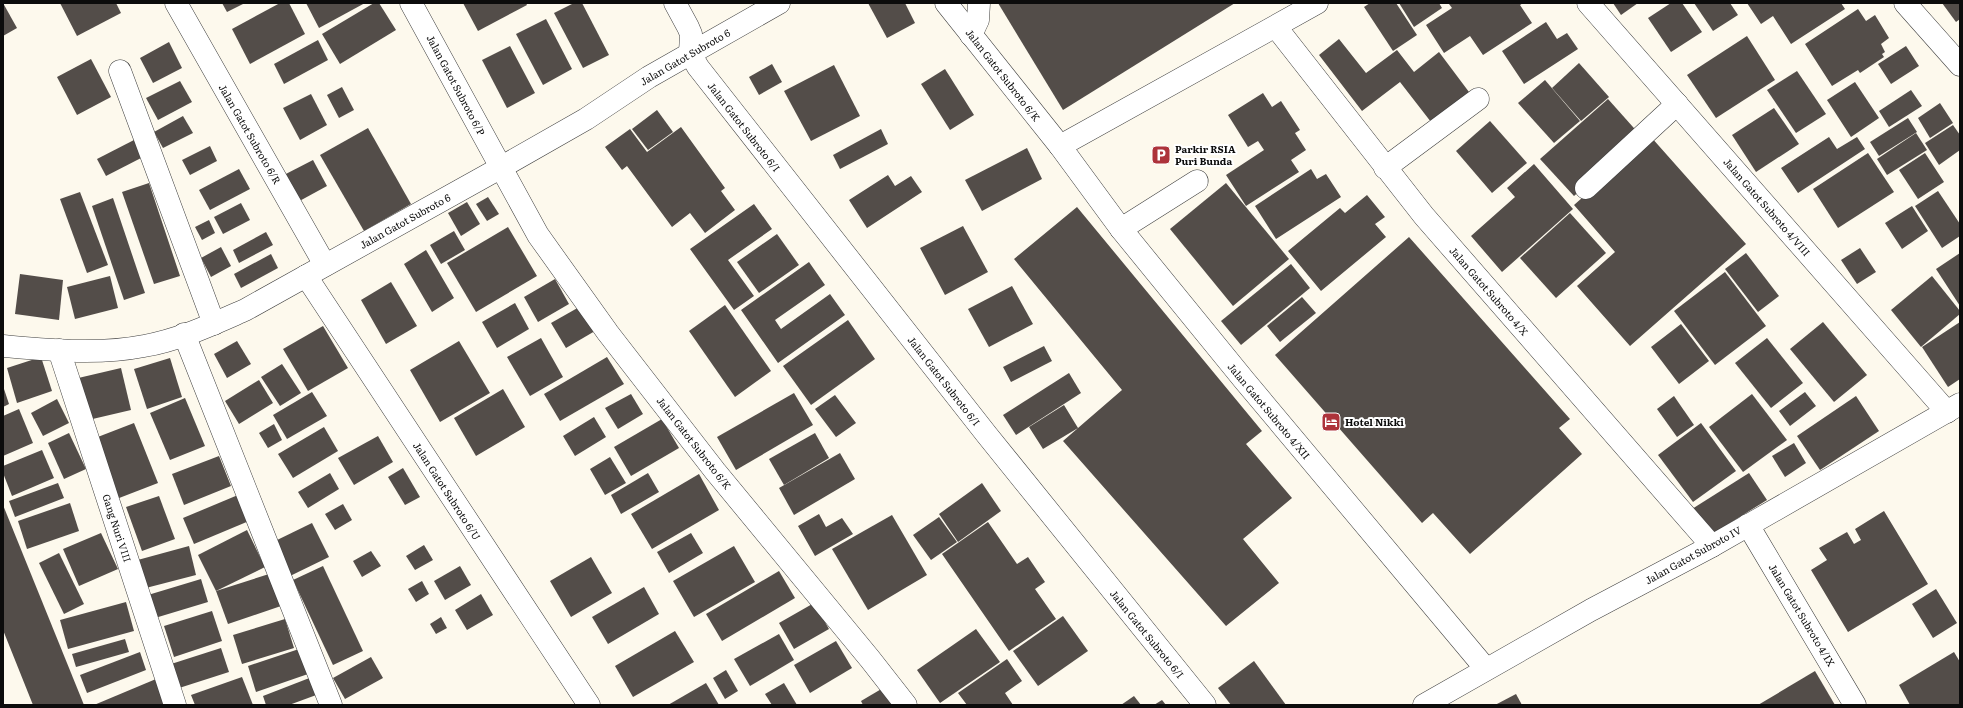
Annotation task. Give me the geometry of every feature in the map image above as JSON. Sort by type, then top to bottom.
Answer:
[{"type":"street","name":"Jalan Gatot Subroto 6/R","points":[[176,3],[326,265]]},
{"type":"street","name":"Jalan Gatot Subroto 6/P","points":[[411,3],[500,168]]},
{"type":"street","points":[[675,3],[691,34],[690,53]]},
{"type":"street","name":"Jalan Gatot Subroto 6","points":[[3,346],[59,350],[110,349],[144,346],[214,324],[245,310],[500,168],[586,119],[649,77],[779,3]]},
{"type":"street","name":"Jalan Gatot Subroto 6/K","points":[[946,3],[1060,146]]},
{"type":"street","points":[[971,34],[978,20],[979,3]]},
{"type":"street","points":[[1060,146],[1317,3]]},
{"type":"street","name":"Jalan Gatot Subroto 4/VIII","points":[[1588,3],[1677,104],[1953,408]]},
{"type":"street","points":[[1905,3],[1954,59]]},
{"type":"street","name":"Jalan Gatot Subroto 4/X","points":[[1276,27],[1424,216],[1712,546]]},
{"type":"street","name":"Jalan Gatot Subroto 6/I","points":[[690,53],[698,68],[846,257],[1205,705]]},
{"type":"street","points":[[120,71],[214,324]]},
{"type":"street","points":[[1385,168],[1478,99]]},
{"type":"street","points":[[1586,188],[1677,104]]},
{"type":"street","name":"Jalan Gatot Subroto 4/XII","points":[[1060,146],[1121,229],[1244,380],[1486,670]]},
{"type":"street","name":"Jalan Gatot Subroto 6/K","points":[[500,168],[538,235],[608,333],[715,471],[906,705]]},
{"type":"street","points":[[1121,229],[1196,181]]},
{"type":"street","name":"Jalan Gatot Subroto 6/U","points":[[306,276],[589,705]]},
{"type":"street","points":[[184,334],[331,705]]},
{"type":"street","name":"Gang Nuri VIII","points":[[59,350],[175,705]]},
{"type":"street","name":"Jalan Gatot Subroto IV","points":[[1424,705],[1591,610],[1712,546],[1953,408]]},
{"type":"street","name":"Jalan Gatot Subroto 4/IX","points":[[1748,525],[1855,705]]},
{"type":"building","points":[[3,3],[17,28],[3,36]]},
{"type":"building","points":[[60,3],[116,3],[121,13],[77,36]]},
{"type":"building","points":[[222,3],[245,3],[227,12]]},
{"type":"building","points":[[280,3],[289,3],[305,34],[250,64],[232,29]]},
{"type":"building","points":[[306,3],[365,3],[319,28]]},
{"type":"building","points":[[374,3],[379,3],[396,30],[340,64],[322,34]]},
{"type":"building","points":[[463,3],[526,3],[527,5],[478,31]]},
{"type":"building","points":[[574,3],[582,3],[609,55],[583,68],[554,13]]},
{"type":"building","points":[[868,3],[905,3],[915,23],[887,38]]},
{"type":"building","points":[[998,3],[1235,3],[1063,110]]},
{"type":"building","points":[[1370,3],[1396,3],[1417,35],[1393,51],[1364,7]]},
{"type":"building","points":[[1399,3],[1439,3],[1442,8],[1414,27]]},
{"type":"building","points":[[1523,3],[1520,5],[1532,23],[1483,55],[1470,36],[1444,53],[1426,25],[1452,8],[1449,4]]},
{"type":"building","points":[[1613,3],[1638,3],[1621,15]]},
{"type":"building","points":[[1671,3],[1682,3],[1702,32],[1671,52],[1648,18]]},
{"type":"building","points":[[1694,3],[1730,3],[1738,15],[1713,31]]},
{"type":"building","points":[[1747,3],[1841,3],[1845,9],[1791,44],[1773,16],[1761,24]]},
{"type":"building","points":[[1942,3],[1960,3],[1960,19],[1956,22]]},
{"type":"building","points":[[1858,9],[1866,21],[1875,15],[1889,38],[1881,44],[1885,52],[1882,54],[1884,57],[1860,73],[1858,70],[1832,86],[1805,44]]},
{"type":"building","points":[[546,19],[572,69],[543,85],[516,34]]},
{"type":"building","points":[[1546,22],[1557,39],[1567,33],[1578,49],[1524,84],[1502,51]]},
{"type":"building","points":[[1747,36],[1775,80],[1716,118],[1687,75]]},
{"type":"building","points":[[1339,39],[1366,73],[1397,50],[1414,72],[1439,52],[1469,92],[1431,122],[1400,82],[1362,111],[1319,55]]},
{"type":"building","points":[[318,40],[328,60],[284,84],[274,64]]},
{"type":"building","points":[[169,42],[182,68],[153,83],[140,58]]},
{"type":"building","points":[[510,46],[535,93],[507,108],[482,60]]},
{"type":"building","points":[[1906,46],[1919,66],[1891,84],[1878,64]]},
{"type":"building","points":[[91,59],[111,97],[77,115],[57,77]]},
{"type":"building","points":[[1579,63],[1609,97],[1581,121],[1552,88]]},
{"type":"building","points":[[772,64],[782,82],[759,95],[749,77]]},
{"type":"building","points":[[834,65],[860,116],[811,141],[784,91]]},
{"type":"building","points":[[945,69],[974,115],[950,130],[921,84]]},
{"type":"building","points":[[1797,71],[1826,114],[1796,133],[1767,90]]},
{"type":"building","points":[[1545,80],[1580,121],[1554,143],[1518,103]]},
{"type":"building","points":[[180,81],[192,102],[158,120],[146,98]]},
{"type":"building","points":[[1855,82],[1879,118],[1851,137],[1827,100]]},
{"type":"building","points":[[342,87],[354,110],[339,118],[327,95]]},
{"type":"building","points":[[1911,90],[1922,106],[1889,127],[1879,111]]},
{"type":"building","points":[[1263,93],[1272,107],[1281,101],[1300,130],[1295,133],[1306,150],[1291,160],[1299,172],[1246,206],[1226,175],[1264,150],[1258,141],[1248,147],[1228,115]]},
{"type":"building","points":[[311,94],[327,125],[300,140],[283,108]]},
{"type":"building","points":[[1608,99],[1641,136],[1574,196],[1540,159]]},
{"type":"building","points":[[1940,103],[1953,123],[1930,138],[1918,118]]},
{"type":"building","points":[[1774,108],[1799,144],[1756,172],[1732,135]]},
{"type":"building","points":[[657,110],[673,132],[648,150],[632,129]]},
{"type":"building","points":[[183,116],[193,133],[163,148],[154,132]]},
{"type":"building","points":[[1908,118],[1917,132],[1879,156],[1870,142]]},
{"type":"building","points":[[1490,121],[1527,163],[1492,193],[1456,151]]},
{"type":"building","points":[[1953,125],[1960,135],[1960,150],[1939,165],[1925,143]]},
{"type":"building","points":[[681,127],[725,188],[721,191],[735,210],[705,233],[690,213],[672,227],[627,166],[622,170],[605,147],[630,129],[647,152]]},
{"type":"building","points":[[368,128],[411,204],[364,231],[320,155]]},
{"type":"building","points":[[881,129],[888,144],[840,169],[833,155]]},
{"type":"building","points":[[1916,133],[1927,150],[1887,175],[1877,159]]},
{"type":"building","points":[[1651,137],[1746,244],[1630,346],[1577,286],[1615,252],[1574,205]]},
{"type":"building","points":[[1829,137],[1837,149],[1857,137],[1865,149],[1798,193],[1781,168]]},
{"type":"building","points":[[134,140],[143,157],[106,176],[97,159]]},
{"type":"building","points":[[210,146],[217,161],[190,175],[182,160]]},
{"type":"building","points":[[1027,148],[1042,179],[982,211],[965,180]]},
{"type":"building","points":[[1868,153],[1894,192],[1838,228],[1813,189]]},
{"type":"building","points":[[1925,153],[1944,182],[1918,199],[1899,170]]},
{"type":"building","points":[[313,160],[327,186],[294,204],[280,177]]},
{"type":"building","points":[[1534,164],[1573,209],[1502,272],[1471,236],[1515,197],[1507,188]]},
{"type":"building","points":[[239,169],[250,189],[210,210],[199,190]]},
{"type":"building","points":[[1311,169],[1317,179],[1326,174],[1341,197],[1276,239],[1255,206]]},
{"type":"building","points":[[888,175],[895,186],[911,176],[922,192],[867,228],[849,200]]},
{"type":"building","points":[[149,183],[180,276],[154,284],[122,192]]},
{"type":"building","points":[[1226,183],[1289,259],[1233,306],[1170,229]]},
{"type":"building","points":[[1938,191],[1960,224],[1960,236],[1942,248],[1915,206]]},
{"type":"building","points":[[80,192],[108,265],[87,273],[60,199]]},
{"type":"building","points":[[1367,195],[1385,217],[1375,224],[1386,237],[1321,291],[1288,251],[1340,208],[1345,213]]},
{"type":"building","points":[[488,197],[499,214],[487,221],[476,204]]},
{"type":"building","points":[[113,198],[145,293],[124,300],[92,206]]},
{"type":"building","points":[[467,202],[480,224],[461,236],[448,213]]},
{"type":"building","points":[[241,203],[250,220],[223,234],[214,217]]},
{"type":"building","points":[[754,204],[772,229],[728,260],[754,296],[734,310],[690,249]]},
{"type":"building","points":[[1912,206],[1928,231],[1902,249],[1885,223]]},
{"type":"building","points":[[1077,207],[1262,431],[1246,444],[1292,498],[1243,539],[1279,583],[1226,626],[1063,441],[1122,390],[1014,259]]},
{"type":"building","points":[[1570,213],[1606,253],[1556,298],[1520,258]]},
{"type":"building","points":[[209,220],[215,233],[202,240],[195,227]]},
{"type":"building","points":[[963,226],[988,272],[945,295],[920,248]]},
{"type":"building","points":[[508,227],[537,276],[476,312],[447,263]]},
{"type":"building","points":[[454,231],[465,250],[441,264],[430,245]]},
{"type":"building","points":[[266,232],[273,245],[239,263],[233,250]]},
{"type":"building","points":[[777,234],[799,265],[759,293],[737,262]]},
{"type":"building","points":[[1409,237],[1570,419],[1559,428],[1582,454],[1470,554],[1433,513],[1422,523],[1275,355]]},
{"type":"building","points":[[221,247],[231,266],[211,277],[201,258]]},
{"type":"building","points":[[1860,248],[1876,272],[1857,284],[1841,260]]},
{"type":"building","points":[[426,250],[454,298],[432,312],[404,264]]},
{"type":"building","points":[[1746,253],[1779,296],[1758,312],[1725,269]]},
{"type":"building","points":[[1960,253],[1960,306],[1936,269]]},
{"type":"building","points":[[271,254],[278,268],[241,288],[234,274]]},
{"type":"building","points":[[809,262],[825,285],[775,320],[781,329],[830,294],[845,315],[778,363],[741,310]]},
{"type":"building","points":[[1291,264],[1310,288],[1241,345],[1221,321]]},
{"type":"building","points":[[1725,272],[1766,326],[1715,365],[1674,311]]},
{"type":"building","points":[[20,274],[63,280],[59,320],[15,314]]},
{"type":"building","points":[[110,276],[118,308],[75,319],[67,287]]},
{"type":"building","points":[[1932,276],[1960,311],[1960,314],[1921,347],[1891,310]]},
{"type":"building","points":[[555,279],[569,304],[538,322],[524,297]]},
{"type":"building","points":[[391,282],[417,326],[386,344],[361,300]]},
{"type":"building","points":[[1012,286],[1033,324],[989,347],[968,309]]},
{"type":"building","points":[[1302,297],[1316,313],[1280,342],[1267,326]]},
{"type":"building","points":[[515,303],[529,329],[497,348],[482,322]]},
{"type":"building","points":[[725,305],[771,371],[735,397],[689,331]]},
{"type":"building","points":[[581,306],[595,331],[566,348],[551,323]]},
{"type":"building","points":[[848,320],[875,359],[811,405],[783,366]]},
{"type":"building","points":[[1823,322],[1867,375],[1834,402],[1790,349]]},
{"type":"building","points":[[1960,322],[1960,379],[1948,387],[1922,347]]},
{"type":"building","points":[[1681,324],[1709,361],[1679,384],[1651,347]]},
{"type":"building","points":[[323,326],[348,368],[308,391],[283,349]]},
{"type":"building","points":[[541,338],[563,377],[530,396],[507,357]]},
{"type":"building","points":[[1767,338],[1803,383],[1771,408],[1735,363]]},
{"type":"building","points":[[237,341],[251,364],[227,378],[214,354]]},
{"type":"building","points":[[459,341],[490,393],[440,422],[410,370]]},
{"type":"building","points":[[1044,346],[1052,361],[1011,382],[1003,367]]},
{"type":"building","points":[[41,357],[52,391],[17,403],[7,368]]},
{"type":"building","points":[[607,357],[624,384],[560,421],[544,394]]},
{"type":"building","points":[[170,358],[182,397],[147,409],[134,369]]},
{"type":"building","points":[[282,364],[301,393],[280,406],[261,377]]},
{"type":"building","points":[[121,368],[131,410],[84,421],[74,379]]},
{"type":"building","points":[[1069,373],[1081,393],[1016,435],[1003,415]]},
{"type":"building","points":[[259,380],[273,403],[239,424],[225,401]]},
{"type":"building","points":[[3,386],[9,404],[3,407]]},
{"type":"building","points":[[503,389],[525,427],[476,456],[454,418]]},
{"type":"building","points":[[312,392],[327,416],[287,439],[273,415]]},
{"type":"building","points":[[1805,392],[1816,406],[1790,426],[1779,411]]},
{"type":"building","points":[[794,393],[813,425],[736,470],[717,437]]},
{"type":"building","points":[[631,394],[643,414],[618,429],[605,408]]},
{"type":"building","points":[[1752,394],[1787,440],[1743,472],[1709,427]]},
{"type":"building","points":[[835,395],[856,423],[836,437],[815,409]]},
{"type":"building","points":[[1674,396],[1694,425],[1677,437],[1657,409]]},
{"type":"building","points":[[1856,396],[1879,431],[1820,470],[1797,436]]},
{"type":"building","points":[[185,398],[205,446],[170,460],[150,413]]},
{"type":"building","points":[[57,399],[69,423],[43,436],[31,413]]},
{"type":"building","points":[[1064,405],[1078,428],[1043,449],[1029,427]]},
{"type":"building","points":[[19,409],[33,443],[3,456],[3,416]]},
{"type":"building","points":[[594,417],[606,437],[575,456],[563,436]]},
{"type":"building","points":[[662,419],[679,448],[631,476],[614,447]]},
{"type":"building","points":[[134,423],[158,483],[114,500],[90,440]]},
{"type":"building","points":[[1701,423],[1736,471],[1693,502],[1658,455]]},
{"type":"building","points":[[274,424],[282,440],[268,448],[259,433]]},
{"type":"building","points":[[324,427],[338,451],[293,478],[278,454]]},
{"type":"building","points":[[69,433],[86,469],[64,479],[48,443]]},
{"type":"building","points":[[815,433],[829,458],[784,485],[769,459]]},
{"type":"building","points":[[378,436],[393,462],[354,485],[338,458]]},
{"type":"building","points":[[1794,443],[1806,463],[1785,477],[1772,456]]},
{"type":"building","points":[[42,450],[54,478],[12,496],[3,473],[3,466]]},
{"type":"building","points":[[840,453],[855,479],[794,515],[779,488]]},
{"type":"building","points":[[219,456],[231,486],[184,505],[172,474]]},
{"type":"building","points":[[610,457],[626,483],[605,495],[590,469]]},
{"type":"building","points":[[403,468],[420,497],[405,505],[388,477]]},
{"type":"building","points":[[330,473],[339,489],[308,508],[298,492]]},
{"type":"building","points":[[648,473],[659,492],[621,514],[611,495]]},
{"type":"building","points":[[1749,473],[1767,500],[1709,536],[1692,509]]},
{"type":"building","points":[[699,474],[719,510],[652,549],[631,514]]},
{"type":"building","points":[[58,483],[64,498],[15,517],[9,501]]},
{"type":"building","points":[[982,483],[1001,511],[958,542],[939,514]]},
{"type":"building","points":[[238,495],[249,521],[194,544],[183,518]]},
{"type":"building","points":[[159,496],[175,539],[142,551],[126,507]]},
{"type":"building","points":[[70,503],[79,531],[27,549],[18,521]]},
{"type":"building","points":[[343,504],[352,520],[335,530],[325,514]]},
{"type":"building","points":[[3,505],[84,705],[33,705],[3,630]]},
{"type":"building","points":[[1884,511],[1928,584],[1848,632],[1811,570],[1827,560],[1819,548],[1847,532],[1854,544],[1861,540],[1855,529]]},
{"type":"building","points":[[819,514],[826,527],[842,518],[853,534],[815,556],[798,526]]},
{"type":"building","points":[[892,515],[927,575],[868,610],[832,549]]},
{"type":"building","points":[[939,517],[957,542],[931,560],[913,535]]},
{"type":"building","points":[[988,522],[1017,564],[1028,557],[1045,582],[1035,589],[1056,619],[1009,651],[942,554]]},
{"type":"building","points":[[312,523],[329,557],[290,576],[273,542]]},
{"type":"building","points":[[247,530],[265,567],[216,591],[198,555]]},
{"type":"building","points":[[101,533],[118,569],[79,586],[63,549]]},
{"type":"building","points":[[691,533],[703,553],[669,573],[657,552]]},
{"type":"building","points":[[424,545],[433,560],[415,570],[406,556]]},
{"type":"building","points":[[189,546],[196,575],[142,589],[134,561]]},
{"type":"building","points":[[734,546],[755,582],[694,617],[673,581]]},
{"type":"building","points":[[371,551],[381,566],[362,577],[353,561]]},
{"type":"building","points":[[59,553],[84,604],[64,614],[39,563]]},
{"type":"building","points":[[591,557],[612,593],[571,617],[550,581]]},
{"type":"building","points":[[323,566],[363,651],[333,665],[293,580]]},
{"type":"building","points":[[460,566],[471,585],[445,600],[434,581]]},
{"type":"building","points":[[779,571],[795,598],[722,641],[706,614]]},
{"type":"building","points":[[269,574],[281,606],[228,624],[216,591]]},
{"type":"building","points":[[201,579],[208,602],[155,618],[148,595]]},
{"type":"building","points":[[422,581],[429,594],[416,602],[408,589]]},
{"type":"building","points":[[644,587],[659,614],[608,644],[592,617]]},
{"type":"building","points":[[1936,589],[1957,623],[1933,638],[1912,604]]},
{"type":"building","points":[[481,594],[493,615],[467,630],[455,610]]},
{"type":"building","points":[[126,602],[134,631],[68,649],[60,620]]},
{"type":"building","points":[[814,603],[829,629],[794,649],[779,623]]},
{"type":"building","points":[[212,611],[222,641],[174,657],[164,626]]},
{"type":"building","points":[[1063,616],[1088,651],[1038,686],[1013,651]]},
{"type":"building","points":[[441,617],[447,628],[436,634],[430,624]]},
{"type":"building","points":[[285,619],[294,648],[242,664],[233,635]]},
{"type":"building","points":[[976,629],[1000,662],[940,703],[917,670]]},
{"type":"building","points":[[675,631],[694,662],[633,697],[615,666]]},
{"type":"building","points":[[779,634],[794,660],[750,686],[734,659]]},
{"type":"building","points":[[125,639],[129,652],[76,667],[72,654]]},
{"type":"building","points":[[836,641],[852,668],[810,693],[794,665]]},
{"type":"building","points":[[221,648],[229,672],[176,689],[168,665]]},
{"type":"building","points":[[299,649],[308,674],[256,692],[248,666]]},
{"type":"building","points":[[140,652],[146,670],[87,693],[80,675]]},
{"type":"building","points":[[1954,652],[1960,662],[1960,705],[1910,705],[1899,685]]},
{"type":"building","points":[[371,657],[383,678],[345,699],[333,678]]},
{"type":"building","points":[[1007,659],[1022,681],[1005,693],[1013,705],[967,705],[958,693]]},
{"type":"building","points":[[1254,661],[1286,705],[1231,705],[1218,688]]},
{"type":"building","points":[[726,670],[738,691],[725,699],[713,678]]},
{"type":"building","points":[[1815,671],[1835,705],[1758,705]]},
{"type":"building","points":[[242,677],[253,705],[195,705],[191,695]]},
{"type":"building","points":[[312,677],[319,694],[289,705],[266,705],[263,696]]},
{"type":"building","points":[[156,679],[166,705],[94,705]]},
{"type":"building","points":[[706,683],[719,705],[668,705]]},
{"type":"building","points":[[784,683],[797,705],[772,705],[765,694]]},
{"type":"building","points":[[883,688],[893,705],[863,705],[861,701]]},
{"type":"building","points":[[1516,694],[1522,705],[1495,705]]},
{"type":"building","points":[[1134,696],[1141,705],[1121,705]]},
{"type":"building","points":[[1162,700],[1166,705],[1154,705]]},
{"type":"place","name":"Parkir RSIA Puri Bunda","points":[[1161,155]]},
{"type":"place","name":"Hotel Nikki","points":[[1331,422]]}]
